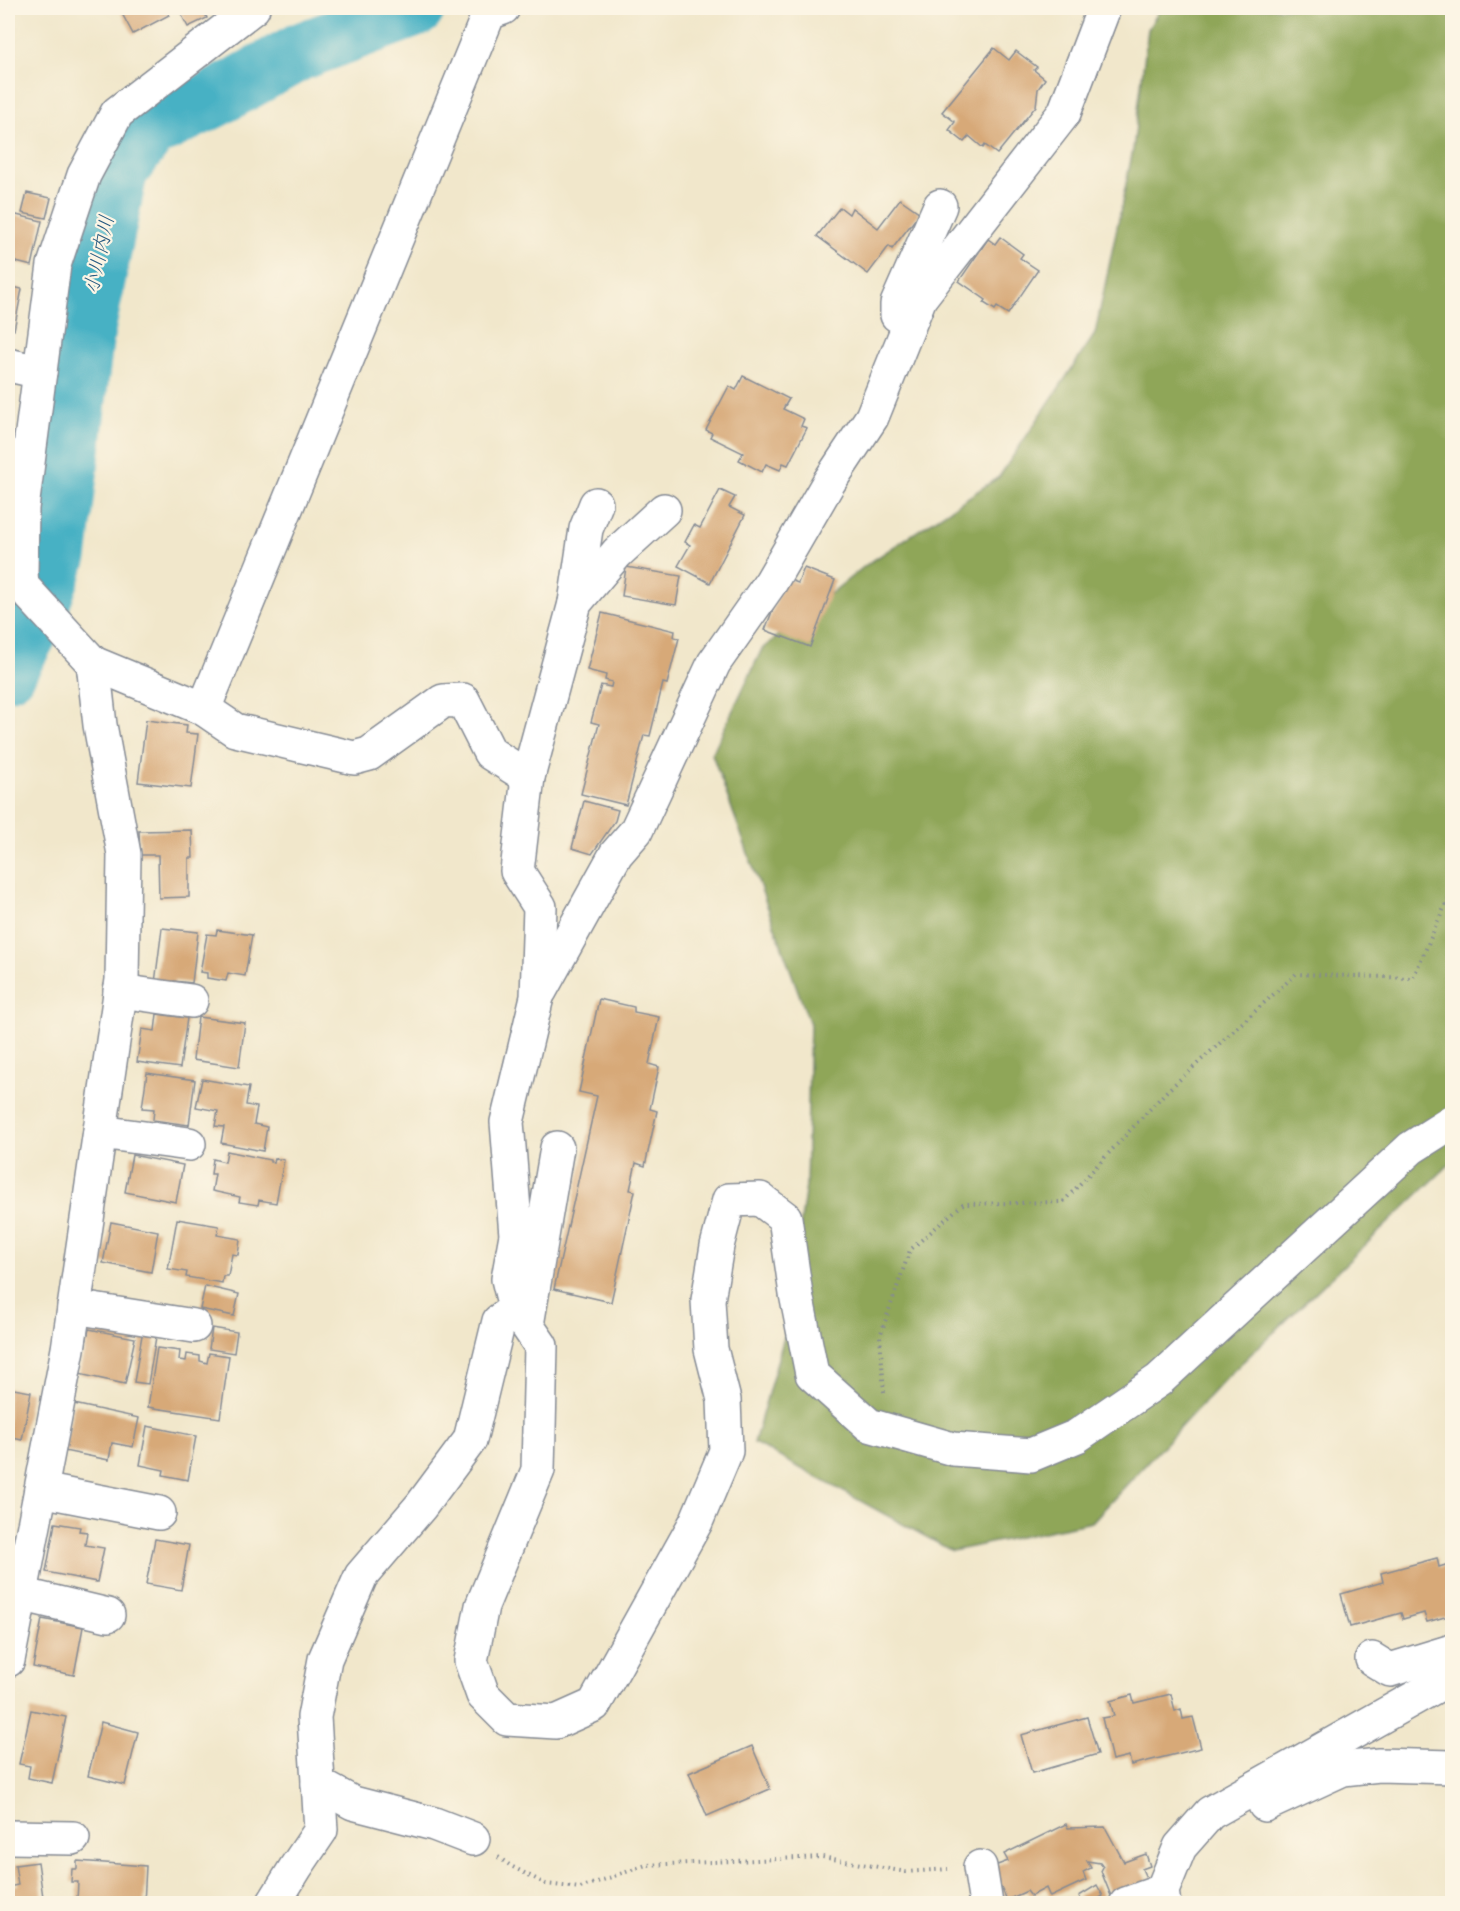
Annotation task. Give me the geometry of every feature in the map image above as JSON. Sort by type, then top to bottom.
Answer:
[{"type":"street","points":[[253,8],[117,113],[84,175],[54,265],[40,372],[15,507],[17,589],[85,655],[204,709],[235,730],[354,758],[369,754],[443,701],[463,700],[490,753],[528,777]]},
{"type":"street","points":[[204,709],[489,14],[503,8]]},
{"type":"street","points":[[537,998],[616,854],[636,831],[714,663],[771,582],[829,482],[872,417],[920,298],[1064,113],[1104,8]]},
{"type":"street","points":[[900,347],[897,304],[940,206]]},
{"type":"street","points":[[8,365],[40,372]]},
{"type":"street","points":[[596,504],[586,529],[575,603],[528,777],[517,871],[540,907],[537,998],[507,1122],[516,1235],[508,1279],[521,1317],[541,1346],[538,1470],[482,1606],[471,1661],[483,1695],[507,1719],[556,1722],[594,1705],[700,1512],[726,1451],[724,1400],[711,1349],[708,1300],[717,1246],[729,1200],[760,1199],[785,1218],[796,1294],[812,1374],[869,1425],[953,1449],[1031,1455],[1077,1436],[1159,1380],[1411,1148],[1452,1122]]},
{"type":"street","points":[[575,603],[616,553],[664,510]]},
{"type":"street","points":[[8,1660],[68,1349],[120,991],[124,854],[85,655]]},
{"type":"street","points":[[120,991],[191,1001]]},
{"type":"street","points":[[100,1132],[189,1144]]},
{"type":"street","points":[[521,1317],[557,1148]]},
{"type":"street","points":[[74,1307],[194,1326]]},
{"type":"street","points":[[273,1904],[321,1830],[314,1717],[325,1659],[361,1575],[421,1506],[470,1440],[499,1321],[521,1317]]},
{"type":"street","points":[[41,1490],[159,1513]]},
{"type":"street","points":[[20,1594],[108,1615]]},
{"type":"street","points":[[1372,1659],[1390,1670],[1452,1651]]},
{"type":"street","points":[[1126,1904],[1163,1897],[1180,1847],[1210,1813],[1452,1677]]},
{"type":"street","points":[[1230,1802],[1242,1815],[1343,1769],[1379,1765],[1452,1767]]},
{"type":"street","points":[[318,1784],[353,1803],[434,1824],[473,1839]]},
{"type":"street","points":[[8,1837],[73,1838]]},
{"type":"street","points":[[980,1866],[986,1904]]},
{"type":"path","points":[[886,1430],[880,1336],[910,1250],[963,1204],[1063,1202],[1166,1092],[1296,974],[1413,978],[1452,890]]},
{"type":"path","points":[[473,1839],[511,1866],[546,1884],[580,1888],[646,1866],[822,1857],[906,1872],[980,1866]]},
{"type":"green space","points":[[1161,8],[1452,8],[1452,1162],[1227,1377],[1092,1522],[952,1551],[754,1443],[785,1334],[806,1185],[810,1024],[712,754],[762,649],[866,565],[999,477],[1095,334],[1133,150],[1148,29]]},
{"type":"building","points":[[119,8],[165,8],[169,15],[133,34]]},
{"type":"building","points":[[178,8],[202,8],[207,18],[188,27]]},
{"type":"building","points":[[994,48],[1009,60],[1016,51],[1037,67],[1034,70],[1045,79],[1038,89],[1036,106],[997,154],[985,145],[983,148],[969,136],[964,142],[949,130],[955,122],[942,112]]},
{"type":"building","points":[[27,193],[51,198],[46,218],[22,213]]},
{"type":"building","points":[[900,199],[920,213],[892,249],[889,246],[868,274],[817,236],[840,207],[849,214],[852,208],[878,228]]},
{"type":"building","points":[[8,213],[42,221],[32,266],[8,260]]},
{"type":"building","points":[[1000,237],[1023,254],[1020,258],[1038,270],[1008,314],[984,303],[986,300],[959,281],[988,239],[995,244]]},
{"type":"building","points":[[8,286],[22,289],[14,330],[8,329]]},
{"type":"building","points":[[743,376],[789,399],[783,409],[804,419],[801,426],[807,428],[788,465],[783,463],[780,470],[766,464],[762,472],[739,460],[743,453],[710,437],[712,433],[706,430],[729,386],[736,390]]},
{"type":"building","points":[[720,490],[735,497],[729,507],[745,515],[710,583],[678,566],[690,545],[685,542],[694,525],[700,528]]},
{"type":"building","points":[[626,567],[681,576],[676,605],[622,596]]},
{"type":"building","points":[[804,568],[835,580],[810,647],[765,630],[785,578],[798,583]]},
{"type":"building","points":[[602,613],[675,631],[674,637],[679,638],[667,684],[663,683],[650,736],[644,735],[626,805],[581,794],[599,724],[591,722],[601,685],[611,687],[612,682],[605,680],[606,675],[587,670]]},
{"type":"building","points":[[146,720],[187,725],[186,733],[198,734],[191,788],[138,782]]},
{"type":"building","points":[[584,801],[618,810],[615,821],[592,854],[572,848]]},
{"type":"building","points":[[192,830],[193,858],[189,858],[189,897],[159,898],[158,855],[140,855],[139,831]]},
{"type":"building","points":[[162,928],[198,932],[192,983],[174,981],[174,986],[155,983]]},
{"type":"building","points":[[217,930],[252,935],[245,976],[228,973],[226,981],[207,978],[207,973],[200,972],[207,934],[216,935]]},
{"type":"building","points":[[599,999],[634,1007],[634,1012],[659,1017],[649,1064],[659,1067],[650,1109],[657,1111],[645,1166],[636,1163],[630,1190],[635,1191],[611,1302],[554,1289],[597,1096],[579,1092]]},
{"type":"building","points":[[157,1014],[187,1018],[180,1068],[137,1062],[142,1029],[155,1031]]},
{"type":"building","points":[[198,1017],[245,1023],[239,1067],[193,1060]]},
{"type":"building","points":[[147,1073],[195,1080],[189,1125],[153,1120],[154,1109],[142,1108]]},
{"type":"building","points":[[202,1079],[249,1087],[246,1105],[257,1107],[254,1124],[267,1127],[263,1151],[221,1143],[224,1127],[215,1126],[218,1111],[196,1107]]},
{"type":"building","points":[[227,1151],[270,1160],[274,1163],[275,1158],[284,1160],[276,1203],[259,1200],[258,1205],[239,1202],[240,1197],[212,1191],[215,1174],[211,1174],[213,1159],[225,1162]]},
{"type":"building","points":[[132,1155],[183,1165],[176,1202],[125,1192]]},
{"type":"building","points":[[177,1219],[219,1226],[217,1235],[240,1239],[238,1255],[232,1254],[228,1276],[223,1276],[222,1283],[186,1277],[187,1272],[168,1269]]},
{"type":"building","points":[[111,1222],[158,1231],[151,1272],[103,1263]]},
{"type":"building","points":[[205,1286],[239,1294],[234,1316],[200,1309]]},
{"type":"building","points":[[212,1328],[237,1332],[234,1353],[209,1349]]},
{"type":"building","points":[[89,1329],[135,1338],[125,1384],[79,1374]]},
{"type":"building","points":[[142,1335],[156,1337],[148,1384],[134,1382]]},
{"type":"building","points":[[157,1348],[180,1351],[179,1360],[186,1361],[187,1354],[200,1356],[200,1361],[207,1363],[209,1353],[229,1356],[220,1418],[148,1407]]},
{"type":"building","points":[[8,1388],[31,1392],[22,1440],[8,1437]]},
{"type":"building","points":[[74,1404],[139,1418],[133,1447],[112,1443],[109,1460],[64,1451]]},
{"type":"building","points":[[147,1426],[196,1436],[188,1480],[163,1475],[164,1470],[140,1465]]},
{"type":"building","points":[[55,1523],[80,1527],[79,1531],[87,1532],[85,1545],[104,1548],[97,1582],[46,1572]]},
{"type":"building","points":[[155,1539],[189,1545],[181,1590],[146,1584]]},
{"type":"building","points":[[1437,1558],[1439,1567],[1452,1563],[1452,1615],[1427,1622],[1424,1613],[1403,1619],[1401,1613],[1350,1627],[1341,1594],[1383,1582],[1381,1573]]},
{"type":"building","points":[[42,1619],[83,1627],[74,1675],[33,1667]]},
{"type":"building","points":[[1171,1694],[1175,1711],[1181,1709],[1183,1719],[1193,1717],[1201,1748],[1131,1765],[1129,1756],[1112,1760],[1102,1718],[1114,1716],[1110,1701],[1132,1695],[1134,1703]]},
{"type":"building","points":[[31,1710],[66,1717],[52,1783],[28,1778],[30,1766],[19,1764]]},
{"type":"building","points":[[1087,1717],[1098,1754],[1032,1773],[1021,1735]]},
{"type":"building","points":[[101,1722],[138,1732],[125,1785],[88,1776]]},
{"type":"building","points":[[752,1746],[770,1789],[707,1816],[689,1773]]},
{"type":"building","points":[[1066,1824],[1068,1828],[1105,1827],[1124,1862],[1146,1854],[1150,1866],[1142,1869],[1148,1882],[1111,1896],[1101,1871],[1103,1867],[1100,1863],[1087,1861],[1091,1868],[1083,1872],[1086,1880],[1050,1897],[1046,1888],[1031,1896],[1027,1891],[1007,1900],[992,1867],[1008,1861],[1004,1854]]},
{"type":"building","points":[[77,1861],[146,1866],[144,1904],[77,1901],[78,1882],[71,1882],[72,1869],[77,1869]]},
{"type":"building","points":[[38,1862],[44,1904],[8,1904],[8,1887],[18,1885],[15,1865]]},
{"type":"building","points":[[1097,1885],[1103,1896],[1090,1904],[1083,1904],[1079,1896]]},
{"type":"waterway","name":"小川内川","points":[[8,671],[34,623],[59,554],[85,337],[119,171],[149,131],[216,98],[299,52],[416,8]]}]
